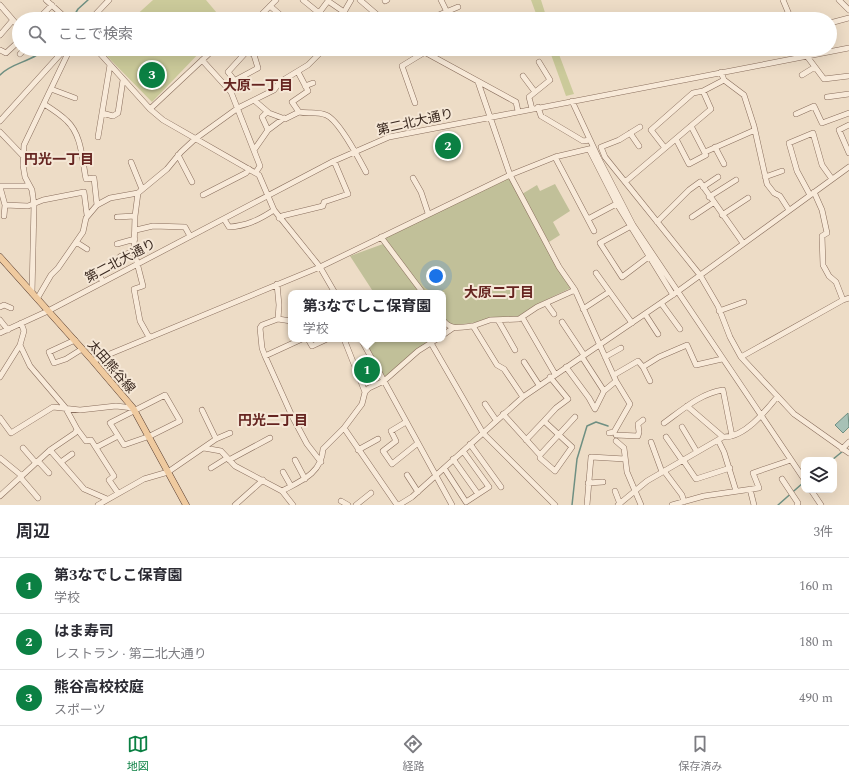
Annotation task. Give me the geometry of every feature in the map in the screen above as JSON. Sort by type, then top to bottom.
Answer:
[{"type":"main road","name":"太田熊谷線","points":[[0,257],[75,340],[134,409],[150,436],[186,505]]},
{"type":"street","points":[[46,0],[59,12]]},
{"type":"street","points":[[98,12],[109,0]]},
{"type":"street","points":[[264,12],[276,0]]},
{"type":"street","points":[[303,0],[319,12],[328,1],[338,12]]},
{"type":"street","points":[[345,12],[351,0]]},
{"type":"street","points":[[361,0],[374,12]]},
{"type":"street","points":[[440,0],[446,10]]},
{"type":"street","points":[[783,0],[788,12]]},
{"type":"street","points":[[839,0],[849,10]]},
{"type":"street","points":[[45,12],[52,5]]},
{"type":"street","points":[[0,6],[12,19]]},
{"type":"street","points":[[270,6],[277,12]]},
{"type":"street","points":[[442,12],[458,7]]},
{"type":"street","points":[[837,21],[849,18]]},
{"type":"street","points":[[0,35],[12,21]]},
{"type":"street","points":[[1,52],[6,53],[12,47]]},
{"type":"street","name":"第二北大通り","points":[[837,50],[849,48]]},
{"type":"street","points":[[0,121],[59,56]]},
{"type":"street","points":[[32,293],[34,204],[30,186],[25,177],[23,165],[24,145],[26,137],[44,104],[67,56]]},
{"type":"street","points":[[102,56],[150,109],[163,120],[256,172],[262,179],[274,210],[279,218],[320,267],[332,290]]},
{"type":"street","points":[[150,109],[206,56]]},
{"type":"street","points":[[235,80],[228,72],[241,56]]},
{"type":"street","points":[[227,88],[235,80],[258,68],[254,56]]},
{"type":"street","points":[[87,215],[96,205],[110,198],[140,191],[167,169],[178,155],[195,139],[238,108],[274,90],[280,82],[308,65],[317,56]]},
{"type":"street","points":[[415,103],[402,66],[418,56]]},
{"type":"street","points":[[432,56],[516,102],[518,111]]},
{"type":"street","name":"第二北大通り","points":[[0,333],[48,311],[334,161],[388,136],[801,56]]},
{"type":"street","points":[[807,56],[824,79],[849,76]]},
{"type":"street","points":[[202,60],[227,88],[238,108],[260,166],[256,172]]},
{"type":"street","points":[[532,108],[529,97],[550,80],[539,62]]},
{"type":"street","points":[[98,137],[110,65]]},
{"type":"street","points":[[802,75],[815,67]]},
{"type":"street","points":[[298,72],[308,91],[292,102],[299,112]]},
{"type":"street","points":[[721,72],[724,80],[744,95],[755,130],[767,184],[774,193],[780,196],[788,210]]},
{"type":"street","points":[[523,76],[534,92]]},
{"type":"street","points":[[102,113],[113,116],[118,113],[123,80]]},
{"type":"street","points":[[665,148],[651,130],[693,94],[703,91],[724,80]]},
{"type":"street","points":[[478,82],[510,175],[559,267],[575,290],[616,381],[630,404],[614,432],[609,433]]},
{"type":"street","points":[[305,86],[313,83]]},
{"type":"street","points":[[51,89],[75,98]]},
{"type":"street","points":[[625,182],[711,109],[703,91]]},
{"type":"street","points":[[827,97],[849,94]]},
{"type":"street","points":[[254,101],[267,112],[284,118]]},
{"type":"street","points":[[572,101],[590,140],[591,148],[618,203],[650,256],[762,416],[801,475]]},
{"type":"street","points":[[44,104],[68,121],[74,131],[78,140],[86,179],[94,178],[96,205]]},
{"type":"street","points":[[796,114],[814,106],[822,123],[849,112]]},
{"type":"street","points":[[538,107],[541,116],[583,141],[590,140]]},
{"type":"street","points":[[267,112],[262,118],[268,130]]},
{"type":"street","points":[[254,150],[268,130],[284,118],[299,112],[307,114],[317,112],[328,115],[355,151],[366,172]]},
{"type":"street","points":[[849,125],[839,130],[849,153]]},
{"type":"street","points":[[676,139],[689,164],[706,155],[691,126]]},
{"type":"street","points":[[640,127],[601,148],[605,157],[700,275],[719,310],[730,337],[741,357],[794,414],[845,451],[849,442]]},
{"type":"street","points":[[705,152],[755,130]]},
{"type":"street","points":[[0,132],[24,157]]},
{"type":"street","points":[[630,133],[638,146]]},
{"type":"street","points":[[832,179],[822,165],[812,133],[789,143],[797,171],[822,210],[827,233],[822,236],[823,265],[828,276],[836,282],[843,300]]},
{"type":"street","points":[[93,361],[320,267],[428,213],[510,175],[555,157],[591,148]]},
{"type":"street","points":[[591,148],[599,159],[618,203]]},
{"type":"street","points":[[715,148],[724,164]]},
{"type":"street","points":[[178,155],[192,182]]},
{"type":"street","points":[[555,157],[594,231]]},
{"type":"street","points":[[599,159],[605,157]]},
{"type":"street","points":[[279,218],[323,206],[324,202],[348,194],[334,161]]},
{"type":"street","points":[[131,162],[140,191],[135,216],[136,230],[134,250],[143,286],[134,289],[140,321],[150,337]]},
{"type":"street","points":[[344,428],[398,505],[408,502],[453,459],[523,397],[661,303],[849,167]]},
{"type":"street","points":[[203,195],[246,173],[249,169]]},
{"type":"street","points":[[765,177],[782,171]]},
{"type":"street","points":[[703,187],[718,177]]},
{"type":"street","points":[[413,178],[421,192],[428,213]]},
{"type":"street","points":[[709,197],[736,180]]},
{"type":"street","points":[[657,222],[689,190],[700,182],[713,203],[743,243]]},
{"type":"street","points":[[4,216],[5,205],[0,187],[30,186]]},
{"type":"street","points":[[5,205],[28,206],[43,200],[84,192],[87,215],[83,232],[58,268],[51,275],[37,299]]},
{"type":"street","points":[[722,215],[748,198]]},
{"type":"street","points":[[588,219],[618,203]]},
{"type":"street","points":[[692,218],[713,203]]},
{"type":"street","points":[[224,218],[229,227],[242,226],[262,218],[274,210]]},
{"type":"street","points":[[117,217],[135,216]]},
{"type":"street","points":[[632,225],[600,243],[622,277],[650,256]]},
{"type":"street","points":[[136,230],[153,226],[185,227],[190,236]]},
{"type":"street","points":[[381,237],[421,290]]},
{"type":"street","points":[[117,244],[135,239]]},
{"type":"street","points":[[76,242],[87,250]]},
{"type":"street","points":[[103,282],[98,274],[120,256],[134,250]]},
{"type":"street","points":[[596,273],[632,323]]},
{"type":"street","points":[[276,284],[279,305],[278,319]]},
{"type":"street","points":[[446,333],[454,328],[473,326],[490,320],[519,319],[546,302],[575,290]]},
{"type":"street","points":[[583,309],[609,292]]},
{"type":"street","points":[[741,357],[849,298]]},
{"type":"street","points":[[546,302],[554,314]]},
{"type":"street","points":[[719,310],[744,302]]},
{"type":"street","points":[[661,303],[680,329]]},
{"type":"street","points":[[0,307],[4,305],[11,308]]},
{"type":"street","points":[[645,314],[658,334]]},
{"type":"street","points":[[522,317],[552,376],[568,399],[556,408],[526,440]]},
{"type":"street","points":[[288,320],[278,319],[262,325],[260,328],[262,348],[292,416],[307,444],[321,462]]},
{"type":"street","points":[[0,320],[8,330]]},
{"type":"street","points":[[498,320],[515,350]]},
{"type":"street","points":[[562,322],[604,391]]},
{"type":"street","points":[[0,377],[20,344],[24,331],[22,323]]},
{"type":"street","points":[[446,323],[454,328]]},
{"type":"street","points":[[473,326],[497,365],[504,369],[523,397]]},
{"type":"street","points":[[75,340],[49,352],[54,363],[66,359],[82,348]]},
{"type":"street","points":[[265,356],[295,342]]},
{"type":"street","points":[[310,342],[312,346],[321,342]]},
{"type":"street","points":[[345,342],[365,392]]},
{"type":"street","points":[[363,342],[452,505]]},
{"type":"street","points":[[282,491],[305,479],[319,467],[323,449],[344,428],[362,404],[365,392],[369,388],[384,381],[418,351],[431,343],[483,433],[555,505]]},
{"type":"street","points":[[20,344],[30,366],[65,407],[77,429],[86,441],[91,440],[97,447],[114,476],[109,480],[118,493]]},
{"type":"street","points":[[643,367],[659,357],[687,345],[696,365],[722,359]]},
{"type":"street","points":[[606,358],[621,348]]},
{"type":"street","points":[[614,376],[638,361],[643,367],[650,381]]},
{"type":"street","points":[[524,362],[539,385]]},
{"type":"street","points":[[566,367],[589,398],[595,409],[604,391],[616,381]]},
{"type":"street","points":[[664,423],[687,406],[713,392],[723,390],[732,436]]},
{"type":"street","points":[[165,395],[180,420],[150,436],[124,445],[110,423],[134,409],[165,395]]},
{"type":"street","points":[[615,491],[619,505],[634,490],[663,471],[723,437],[732,436],[755,422],[762,416],[777,397]]},
{"type":"street","points":[[485,404],[496,420]]},
{"type":"street","points":[[0,418],[12,433],[48,409],[65,407],[80,410],[116,406],[134,409]]},
{"type":"street","points":[[687,406],[723,437]]},
{"type":"street","points":[[202,410],[216,439]]},
{"type":"street","points":[[503,414],[540,455],[540,458],[555,471],[572,448],[544,422]]},
{"type":"street","points":[[540,455],[575,417]]},
{"type":"street","points":[[641,505],[627,472],[624,448],[616,438],[638,436],[638,424],[643,420]]},
{"type":"street","points":[[406,422],[391,431],[396,441],[383,451],[392,464],[418,443]]},
{"type":"street","points":[[682,427],[697,452]]},
{"type":"street","points":[[0,496],[50,450],[75,433],[77,429]]},
{"type":"street","points":[[101,504],[107,499],[144,479],[168,472],[216,439],[230,433]]},
{"type":"street","points":[[97,447],[118,436]]},
{"type":"street","points":[[666,437],[696,479],[730,468]]},
{"type":"street","points":[[211,468],[255,444],[270,438]]},
{"type":"street","points":[[358,450],[378,439]]},
{"type":"street","points":[[718,440],[730,468],[736,491]]},
{"type":"street","points":[[651,442],[663,471],[682,495],[684,502]]},
{"type":"street","points":[[470,444],[501,487]]},
{"type":"street","points":[[23,448],[49,473]]},
{"type":"street","points":[[204,448],[221,451],[235,466],[282,491],[293,505]]},
{"type":"street","points":[[50,450],[84,489],[107,499]]},
{"type":"street","points":[[444,468],[466,502],[489,487],[463,451]]},
{"type":"street","points":[[61,462],[72,454]]},
{"type":"street","points":[[587,505],[591,457],[625,459]]},
{"type":"street","points":[[0,458],[21,476],[38,498]]},
{"type":"street","points":[[453,459],[478,494]]},
{"type":"street","points":[[295,460],[305,479]]},
{"type":"street","points":[[672,505],[696,498],[759,488],[753,473],[791,460]]},
{"type":"street","points":[[283,472],[291,486]]},
{"type":"street","points":[[407,475],[418,492]]},
{"type":"street","points":[[782,479],[794,496],[798,503],[797,505]]},
{"type":"street","points":[[235,505],[263,480]]},
{"type":"street","points":[[588,483],[603,482]]},
{"type":"street","points":[[750,489],[754,505]]},
{"type":"street","points":[[356,505],[371,493]]},
{"type":"street","points":[[813,493],[822,505]]},
{"type":"street","points":[[696,498],[698,505]]},
{"type":"street","points":[[341,501],[348,505]]},
{"type":"shaded area","points":[[153,0],[206,0],[216,12],[140,12]]},
{"type":"shaded area","points":[[531,0],[541,0],[545,12],[535,12]]},
{"type":"shaded area","points":[[107,56],[196,56],[152,102]]},
{"type":"shaded area","points":[[552,56],[560,56],[574,94],[566,96]]},
{"type":"shaded area","points":[[848,413],[849,427],[843,433],[835,425]]},
{"type":"green space","points":[[509,178],[571,288],[535,305],[519,317],[455,325],[446,320],[446,290],[423,290],[383,238]]},
{"type":"green space","points":[[555,184],[570,211],[553,222],[560,235],[549,242],[522,194],[537,185],[540,191]]},
{"type":"green space","points":[[383,244],[418,290],[372,290],[350,256]]},
{"type":"green space","points":[[366,342],[429,342],[385,377]]},
{"type":"waterway","points":[[76,12],[88,0]]},
{"type":"waterway","points":[[0,75],[10,67],[35,56]]},
{"type":"waterway","points":[[572,505],[577,459],[587,426],[596,422],[608,426]]},
{"type":"waterway","points":[[836,457],[843,451]]},
{"type":"waterway","points":[[778,505],[801,485]]},
{"type":"place","name":"熊谷高校校庭","points":[[152,75]]},
{"type":"place","name":"はま寿司","points":[[448,146]]},
{"type":"place","name":"第3なでしこ保育園","points":[[367,370]]},
{"type":"district","name":"大原一丁目","points":[[258,85]]},
{"type":"district","name":"円光一丁目","points":[[59,159]]},
{"type":"district","name":"大原二丁目","points":[[499,292]]},
{"type":"district","name":"円光二丁目","points":[[273,420]]}]
